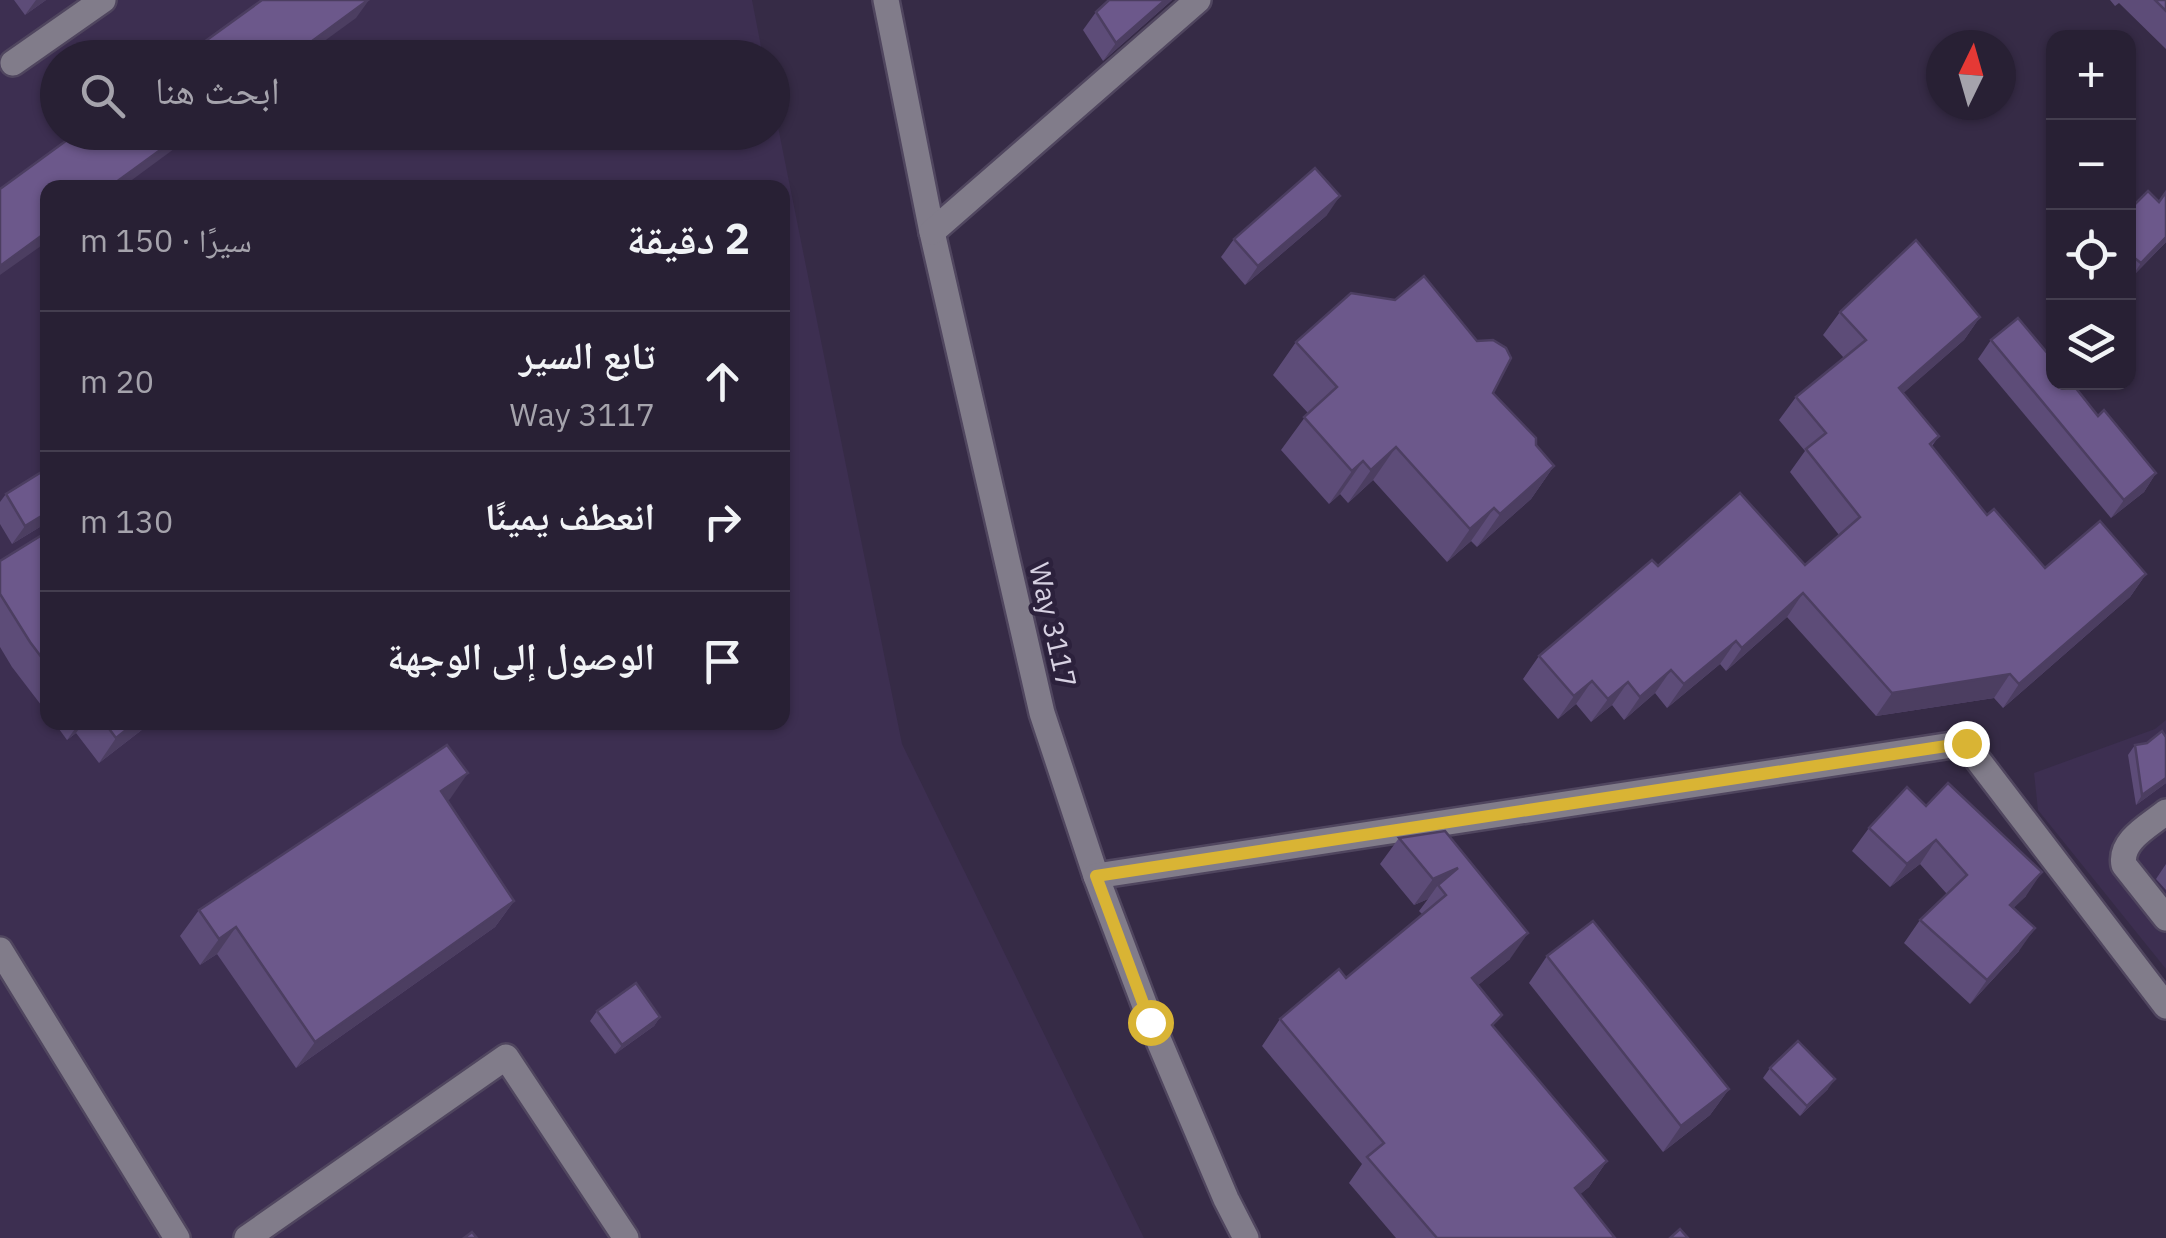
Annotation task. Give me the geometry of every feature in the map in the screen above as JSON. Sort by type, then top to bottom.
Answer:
[{"type":"street","points":[[46,40],[103,0]]},
{"type":"street","name":"Way 3117","points":[[886,0],[932,232],[1042,713],[1150,1022],[1246,1238]]},
{"type":"street","points":[[932,232],[1198,0]]},
{"type":"street","points":[[13,63],[40,44]]},
{"type":"street","points":[[1096,876],[1966,743],[2166,1006]]},
{"type":"street","points":[[2166,812],[2129,842],[2122,859],[2166,918]]},
{"type":"street","points":[[0,950],[177,1238]]},
{"type":"street","points":[[247,1238],[506,1057],[626,1238]]},
{"type":"shaded area","points":[[0,0],[752,0],[760,40],[40,40],[40,150],[783,150],[789,180],[40,180],[40,730],[790,730],[790,187],[902,744],[1144,1238],[0,1238]]},
{"type":"shaded area","points":[[2166,720],[2166,969],[2038,810],[2034,773],[2155,729]]},
{"type":"building","points":[[262,0],[368,0],[314,40],[207,40]]},
{"type":"building","points":[[1109,0],[1165,0],[1116,43],[1096,12]]},
{"type":"building","points":[[53,150],[160,150],[119,180],[40,180],[40,237],[0,266],[0,189]]},
{"type":"building","points":[[1315,168],[1340,196],[1258,266],[1234,239]]},
{"type":"building","points":[[2148,191],[2159,202],[2166,192],[2166,237],[2141,263],[2136,259],[2136,203]]},
{"type":"building","points":[[1916,240],[1980,317],[1899,388],[1939,436],[1930,444],[1987,515],[1994,509],[2045,568],[2100,521],[2146,574],[2019,684],[2010,674],[1892,693],[1803,593],[1742,648],[1736,641],[1684,684],[1671,670],[1640,697],[1628,682],[1608,699],[1592,681],[1574,696],[1539,656],[1652,560],[1658,566],[1740,493],[1805,565],[1860,517],[1806,449],[1826,433],[1796,397],[1866,340],[1840,312]]},
{"type":"building","points":[[1424,276],[1477,341],[1493,340],[1506,348],[1511,358],[1493,393],[1536,438],[1536,445],[1554,466],[1500,514],[1494,508],[1470,529],[1396,447],[1371,470],[1363,461],[1352,471],[1304,417],[1337,387],[1296,342],[1351,293],[1395,300]]},
{"type":"building","points":[[2018,318],[2046,351],[2046,390],[2077,390],[2098,416],[2104,410],[2156,473],[2124,500],[1991,340]]},
{"type":"building","points":[[40,473],[40,517],[25,526],[6,494]]},
{"type":"building","points":[[40,536],[40,655],[0,594],[0,561]]},
{"type":"building","points":[[110,730],[126,730],[116,738]]},
{"type":"building","points":[[2162,731],[2166,737],[2166,778],[2142,795],[2135,745],[2147,743]]},
{"type":"building","points":[[447,745],[468,773],[441,791],[514,901],[315,1042],[236,927],[219,939],[199,910]]},
{"type":"building","points":[[1948,783],[2042,872],[2010,905],[2035,928],[1987,980],[1920,920],[1967,875],[1936,840],[1907,864],[1869,828],[1907,787],[1926,806]]},
{"type":"building","points":[[1445,831],[1528,933],[1472,978],[1502,1015],[1492,1025],[1607,1161],[1575,1188],[1615,1238],[1437,1238],[1367,1157],[1384,1143],[1280,1019],[1339,969],[1346,978],[1446,895],[1438,885],[1458,868],[1433,879],[1399,838]]},
{"type":"building","points":[[1593,921],[1729,1089],[1681,1126],[1547,956]]},
{"type":"building","points":[[636,983],[660,1017],[622,1045],[597,1011]]},
{"type":"building","points":[[1798,1041],[1835,1079],[1807,1106],[1770,1068]]},
{"type":"building","points":[[1680,1229],[1688,1238],[1670,1238]]},
{"type":"route","points":[[1150,1022],[1096,876],[1966,743]]}]
